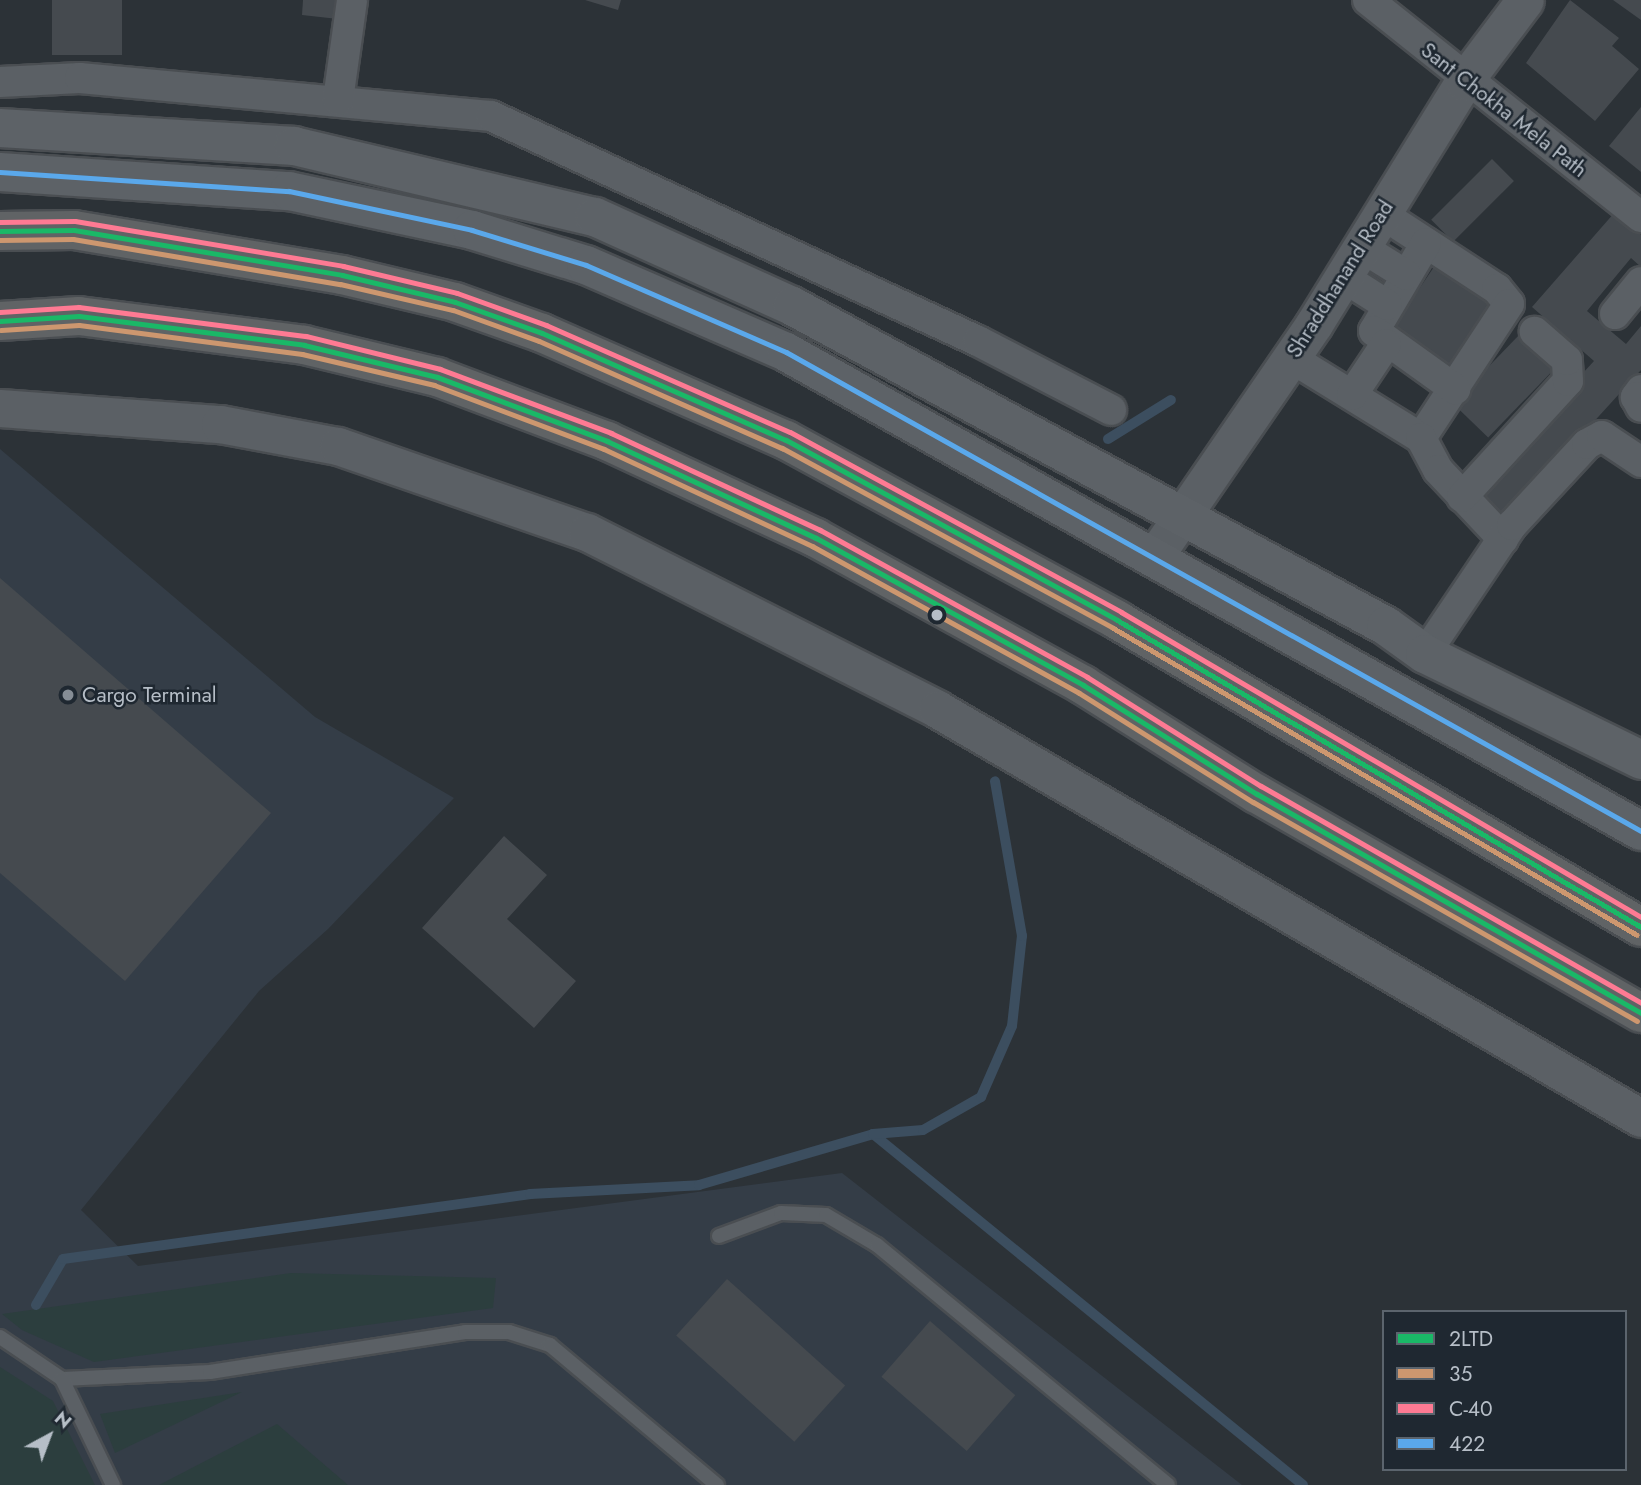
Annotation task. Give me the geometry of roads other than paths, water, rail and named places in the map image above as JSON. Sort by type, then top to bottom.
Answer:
[{"type":"highway","points":[[0,231],[74,230],[342,275],[455,302],[541,333],[786,440],[1117,621],[1641,926]]},
{"type":"highway","points":[[0,321],[79,316],[304,345],[437,377],[607,442],[816,538],[1059,671],[1256,794],[1641,1013]]},
{"type":"main road","points":[[9,128],[293,146],[595,217],[792,306],[1386,626],[1425,653],[1641,760]]},
{"type":"main road","points":[[12,172],[289,191],[472,230],[586,265],[786,352],[1641,831]]},
{"type":"street","points":[[338,100],[352,0]]},
{"type":"street","name":"Sant Chokha Mela Path","points":[[1368,0],[1464,81],[1641,217]]},
{"type":"street","name":"Shraddhanand Road","points":[[1154,557],[1291,358],[1464,81],[1525,0]]},
{"type":"street","points":[[0,82],[80,78],[491,116],[978,341],[1111,410]]},
{"type":"street","points":[[1382,214],[1497,289],[1509,304],[1421,438]]},
{"type":"street","points":[[1426,243],[1374,331],[1386,344],[1455,390]]},
{"type":"street","points":[[1352,262],[1406,275]]},
{"type":"street","points":[[1352,262],[1387,305]]},
{"type":"street","points":[[1615,314],[1641,282]]},
{"type":"street","points":[[1462,497],[1568,381],[1567,360],[1535,331]]},
{"type":"street","points":[[1352,395],[1386,344]]},
{"type":"street","points":[[1291,358],[1421,438],[1438,470],[1503,539]]},
{"type":"street","points":[[1641,390],[1636,397],[1641,407]]},
{"type":"street","points":[[0,408],[220,424],[338,446],[587,532],[937,709],[1641,1118]]},
{"type":"street","points":[[1425,653],[1503,539],[1587,444],[1602,436],[1641,462]]},
{"type":"lane","points":[[719,1237],[781,1213],[826,1215],[877,1245],[1168,1485]]},
{"type":"lane","points":[[62,1379],[210,1372],[465,1332],[509,1332],[550,1345],[716,1485]]},
{"type":"lane","points":[[0,1337],[62,1379],[113,1485]]},
{"type":"waterway","points":[[1108,439],[1171,400]]},
{"type":"waterway","points":[[36,1305],[63,1259],[530,1194],[699,1185],[873,1134],[923,1130],[981,1097],[1012,1026],[1022,936],[995,781]]},
{"type":"waterway","points":[[873,1134],[1303,1485]]},
{"type":"place","name":"Cargo Terminal","points":[[68,695]]}]
